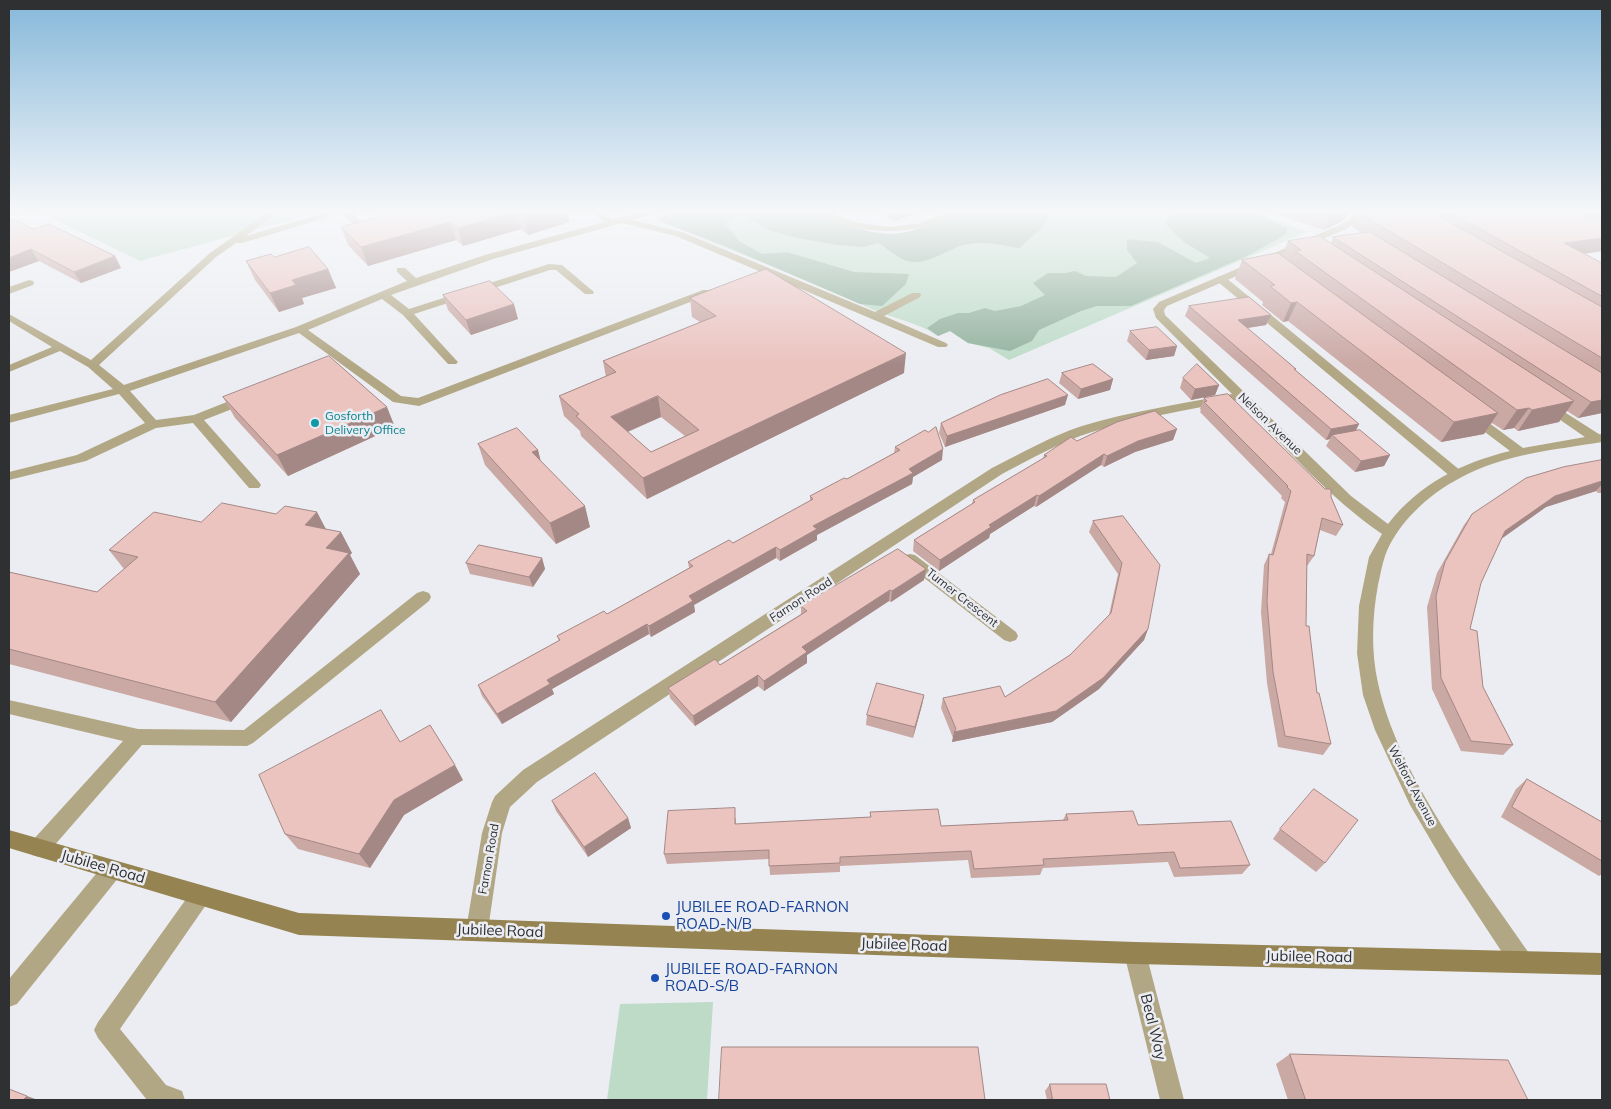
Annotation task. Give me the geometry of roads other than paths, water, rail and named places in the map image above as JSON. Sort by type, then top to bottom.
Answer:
[{"type":"street","points":[[92,365],[206,262]]},
{"type":"street","points":[[9,419],[122,390],[300,329],[414,282],[475,262]]},
{"type":"street","points":[[745,262],[942,345]]},
{"type":"street","points":[[1221,279],[1269,262]]},
{"type":"street","points":[[407,313],[549,267],[558,268],[589,292]]},
{"type":"street","points":[[402,270],[414,282]]},
{"type":"street","points":[[1221,279],[1456,474]]},
{"type":"street","name":"Nelson Avenue","points":[[1221,279],[1163,304],[1158,309],[1160,316],[1346,498],[1367,517],[1390,532]]},
{"type":"street","points":[[9,291],[29,283]]},
{"type":"street","points":[[300,329],[396,399],[419,402],[721,286]]},
{"type":"street","points":[[383,294],[407,313],[452,362]]},
{"type":"street","points":[[875,316],[916,295]]},
{"type":"street","points":[[9,317],[92,365],[122,390],[153,424]]},
{"type":"street","points":[[9,369],[60,347]]},
{"type":"street","points":[[9,476],[81,458],[153,424],[196,419],[259,394]]},
{"type":"street","name":"Farnon Road","points":[[477,930],[492,834],[502,802],[530,776],[961,493],[1037,450],[1086,430],[1146,415],[1241,396]]},
{"type":"street","points":[[1540,400],[1599,438]]},
{"type":"street","points":[[1466,411],[1520,452]]},
{"type":"street","points":[[196,419],[254,485]]},
{"type":"street","name":"Welford Avenue","points":[[1521,962],[1438,833],[1392,750],[1371,694],[1365,647],[1369,592],[1377,557],[1390,532],[1416,503],[1456,474],[1520,452],[1599,438]]},
{"type":"street","name":"Turner Crescent","points":[[889,542],[1010,636]]},
{"type":"street","points":[[9,707],[138,737],[247,738],[423,597]]},
{"type":"street","points":[[40,848],[138,737]]},
{"type":"street","name":"Jubilee Road","points":[[9,840],[299,924],[1135,953],[1602,964]]},
{"type":"street","points":[[9,996],[112,870]]},
{"type":"street","points":[[173,1100],[158,1095],[106,1030],[201,895]]},
{"type":"street","name":"Beal Way","points":[[1135,953],[1172,1100]]},
{"type":"place","name":"Gosforth Delivery Office","points":[[315,423]]},
{"type":"place","name":"JUBILEE ROAD-FARNON ROAD-N/B","points":[[666,916]]},
{"type":"place","name":"JUBILEE ROAD-FARNON ROAD-S/B","points":[[655,978]]}]
